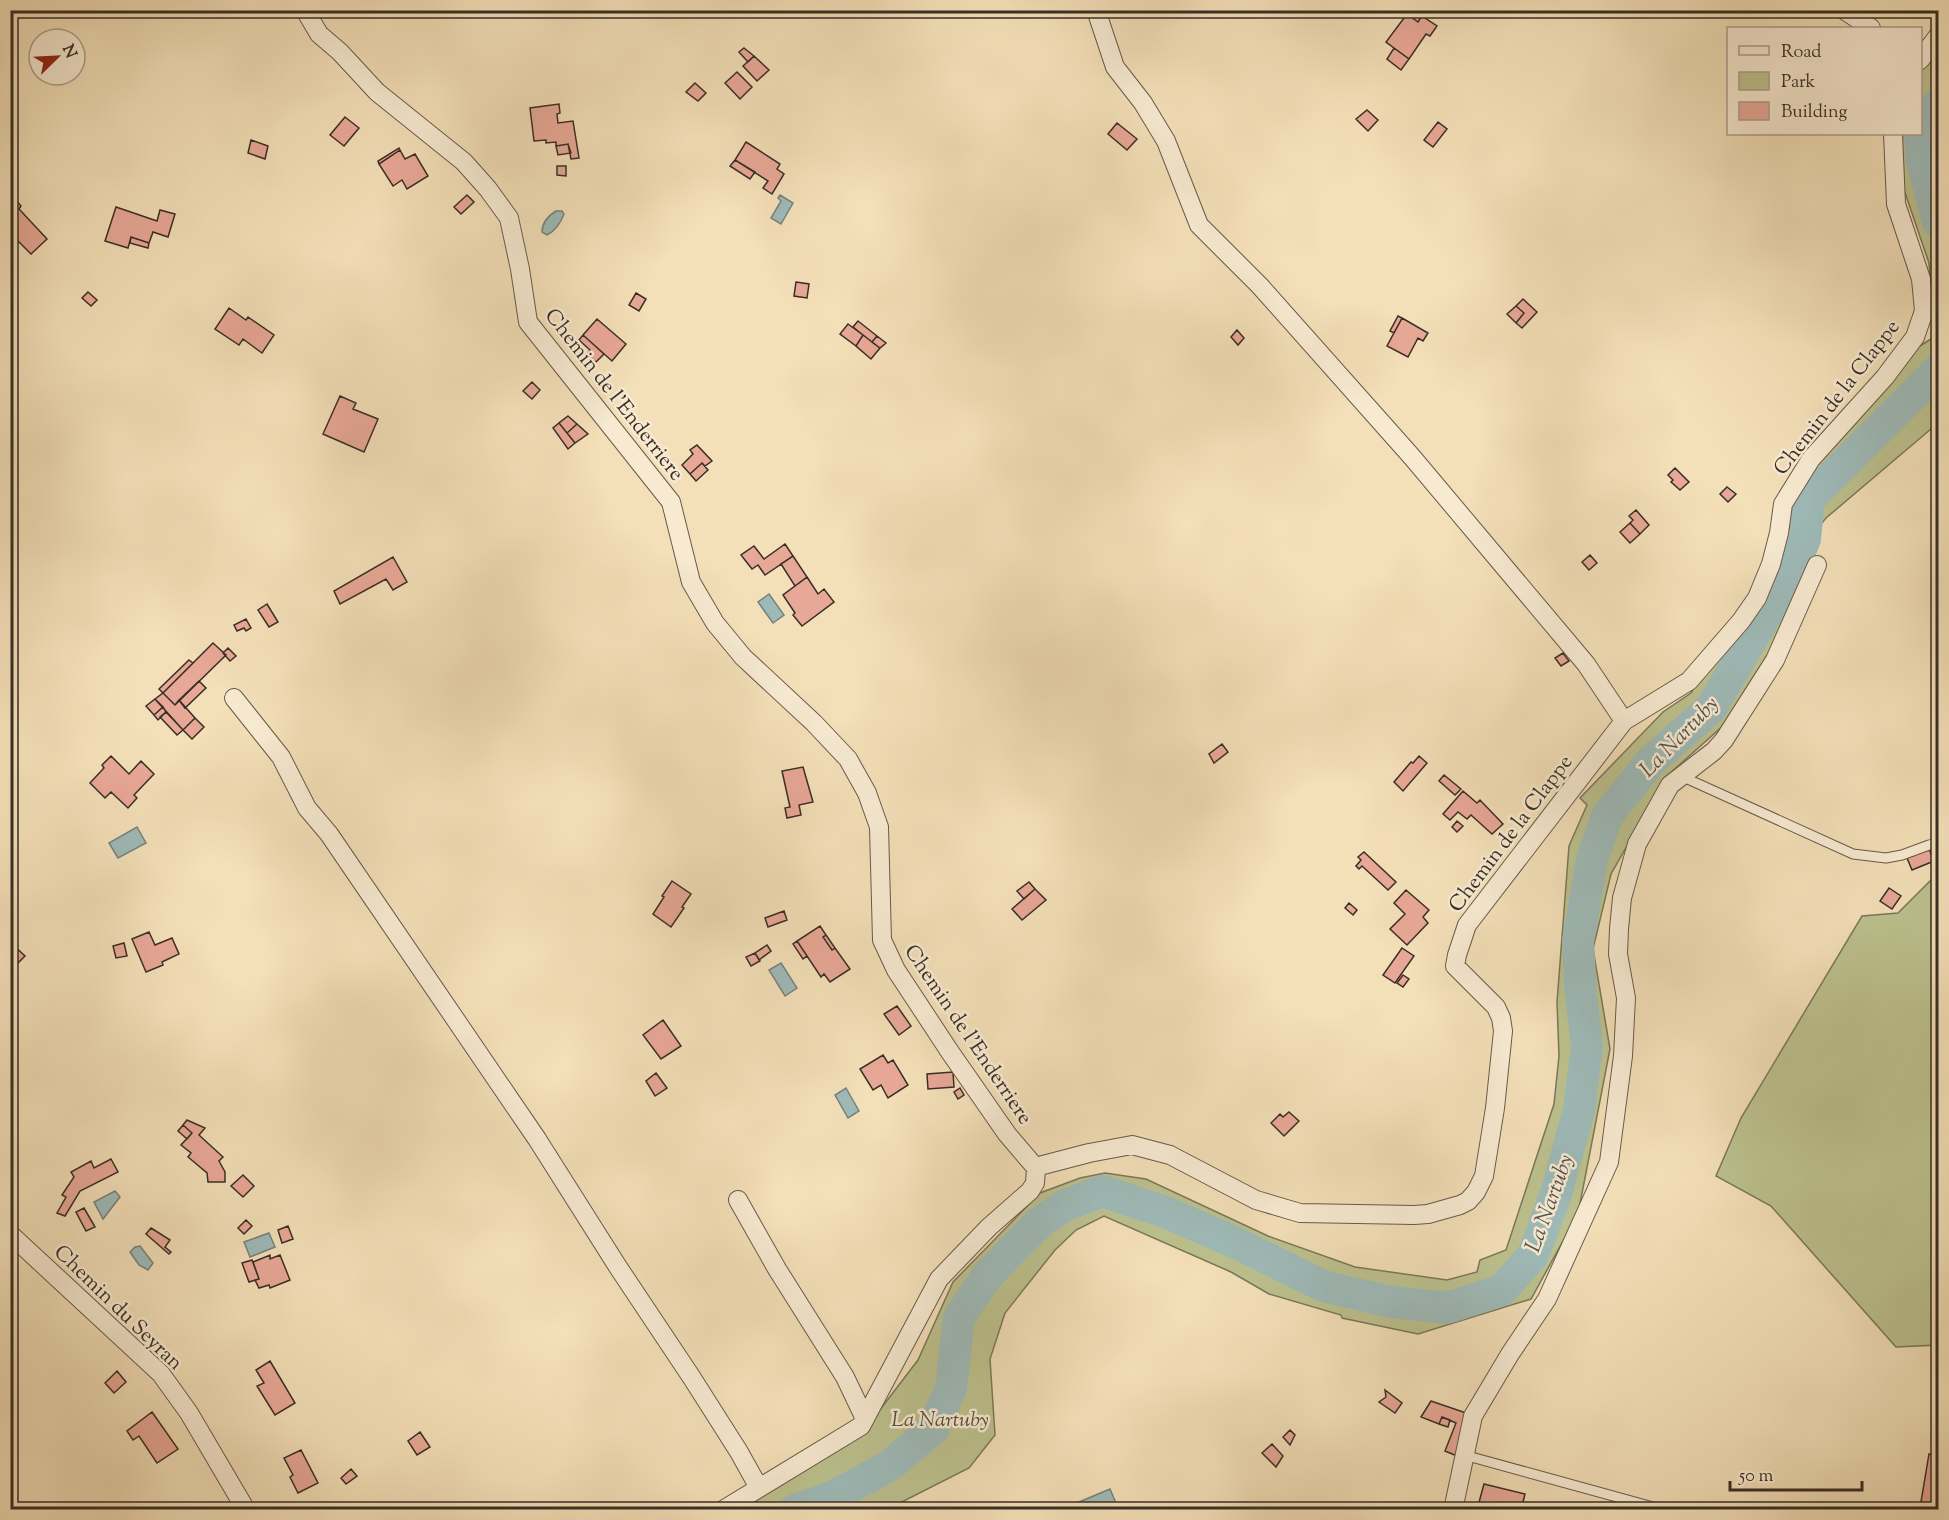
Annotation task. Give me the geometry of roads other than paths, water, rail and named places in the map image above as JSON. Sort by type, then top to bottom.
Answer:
[{"type":"street","name":"Chemin de l'Enderriere","points":[[304,10],[319,34],[340,52],[377,92],[464,162],[509,218],[528,322],[671,502],[691,582],[714,623],[743,657],[814,723],[848,759],[867,793],[879,827],[882,940],[896,970],[950,1052],[1007,1134],[1036,1168]]},
{"type":"street","points":[[1096,10],[1115,67],[1143,104],[1166,141],[1199,225],[1260,286],[1412,457],[1586,664],[1624,721]]},
{"type":"street","points":[[1844,10],[1870,27]]},
{"type":"street","points":[[1922,57],[1938,36]]},
{"type":"street","name":"Chemin de la Clappe","points":[[1036,1168],[1089,1153],[1132,1145],[1170,1155],[1256,1200],[1300,1213],[1421,1214],[1443,1210],[1468,1201],[1476,1192],[1486,1168],[1503,1031],[1496,1007],[1455,966],[1456,955],[1467,925],[1624,721],[1689,681],[1741,621],[1756,598],[1772,564],[1783,504],[1811,459],[1885,377],[1915,337],[1924,311],[1922,279],[1896,204],[1893,135]]},
{"type":"street","points":[[1453,1509],[1473,1416],[1510,1354],[1547,1299],[1609,1162],[1623,1056],[1626,998],[1618,954],[1622,897],[1636,844],[1671,785],[1714,751],[1724,740],[1775,660],[1817,565]]},
{"type":"street","points":[[234,698],[281,757],[307,808],[336,843],[537,1139],[692,1378],[759,1488]]},
{"type":"street","points":[[723,1509],[861,1426],[939,1279],[988,1227],[1030,1191],[1035,1183],[1036,1168]]},
{"type":"street","points":[[738,1200],[777,1269],[845,1377],[865,1419]]},
{"type":"street","name":"Chemin du Seyran","points":[[10,1234],[161,1374],[189,1413],[246,1509]]},
{"type":"lane","points":[[1681,776],[1853,854],[1886,858],[1938,843]]},
{"type":"lane","points":[[1464,1455],[1664,1509]]},
{"type":"water","points":[[780,195],[793,203],[781,224],[771,218],[781,201],[778,198]]},
{"type":"water","points":[[556,211],[562,211],[564,214],[553,231],[547,235],[542,232],[543,226],[548,217]]},
{"type":"water","points":[[769,594],[784,615],[773,623],[758,602]]},
{"type":"water","points":[[137,827],[146,843],[118,858],[109,843]]},
{"type":"water","points":[[781,963],[797,988],[785,996],[769,970]]},
{"type":"water","points":[[846,1088],[859,1111],[848,1118],[835,1095]]},
{"type":"water","points":[[115,1191],[120,1197],[103,1219],[94,1202]]},
{"type":"water","points":[[269,1233],[275,1247],[250,1257],[244,1242]]},
{"type":"water","points":[[140,1246],[153,1263],[148,1270],[139,1265],[130,1252]]},
{"type":"water","points":[[1110,1489],[1118,1508],[1114,1510],[1074,1509],[1072,1505]]},
{"type":"waterway","name":"La Nartuby","points":[[1922,129],[1938,104]]},
{"type":"waterway","name":"La Nartuby","points":[[1920,135],[1922,162],[1938,222]]},
{"type":"waterway","name":"La Nartuby","points":[[795,1510],[834,1496],[889,1466],[933,1429],[951,1388],[959,1317],[987,1276],[1039,1223],[1064,1206],[1102,1191],[1165,1212],[1234,1242],[1323,1286],[1386,1301],[1447,1308],[1502,1290],[1533,1255],[1556,1194],[1579,1110],[1587,1046],[1578,942],[1592,859],[1607,816],[1651,761],[1711,708],[1791,573],[1805,539],[1809,499],[1938,370]]}]
